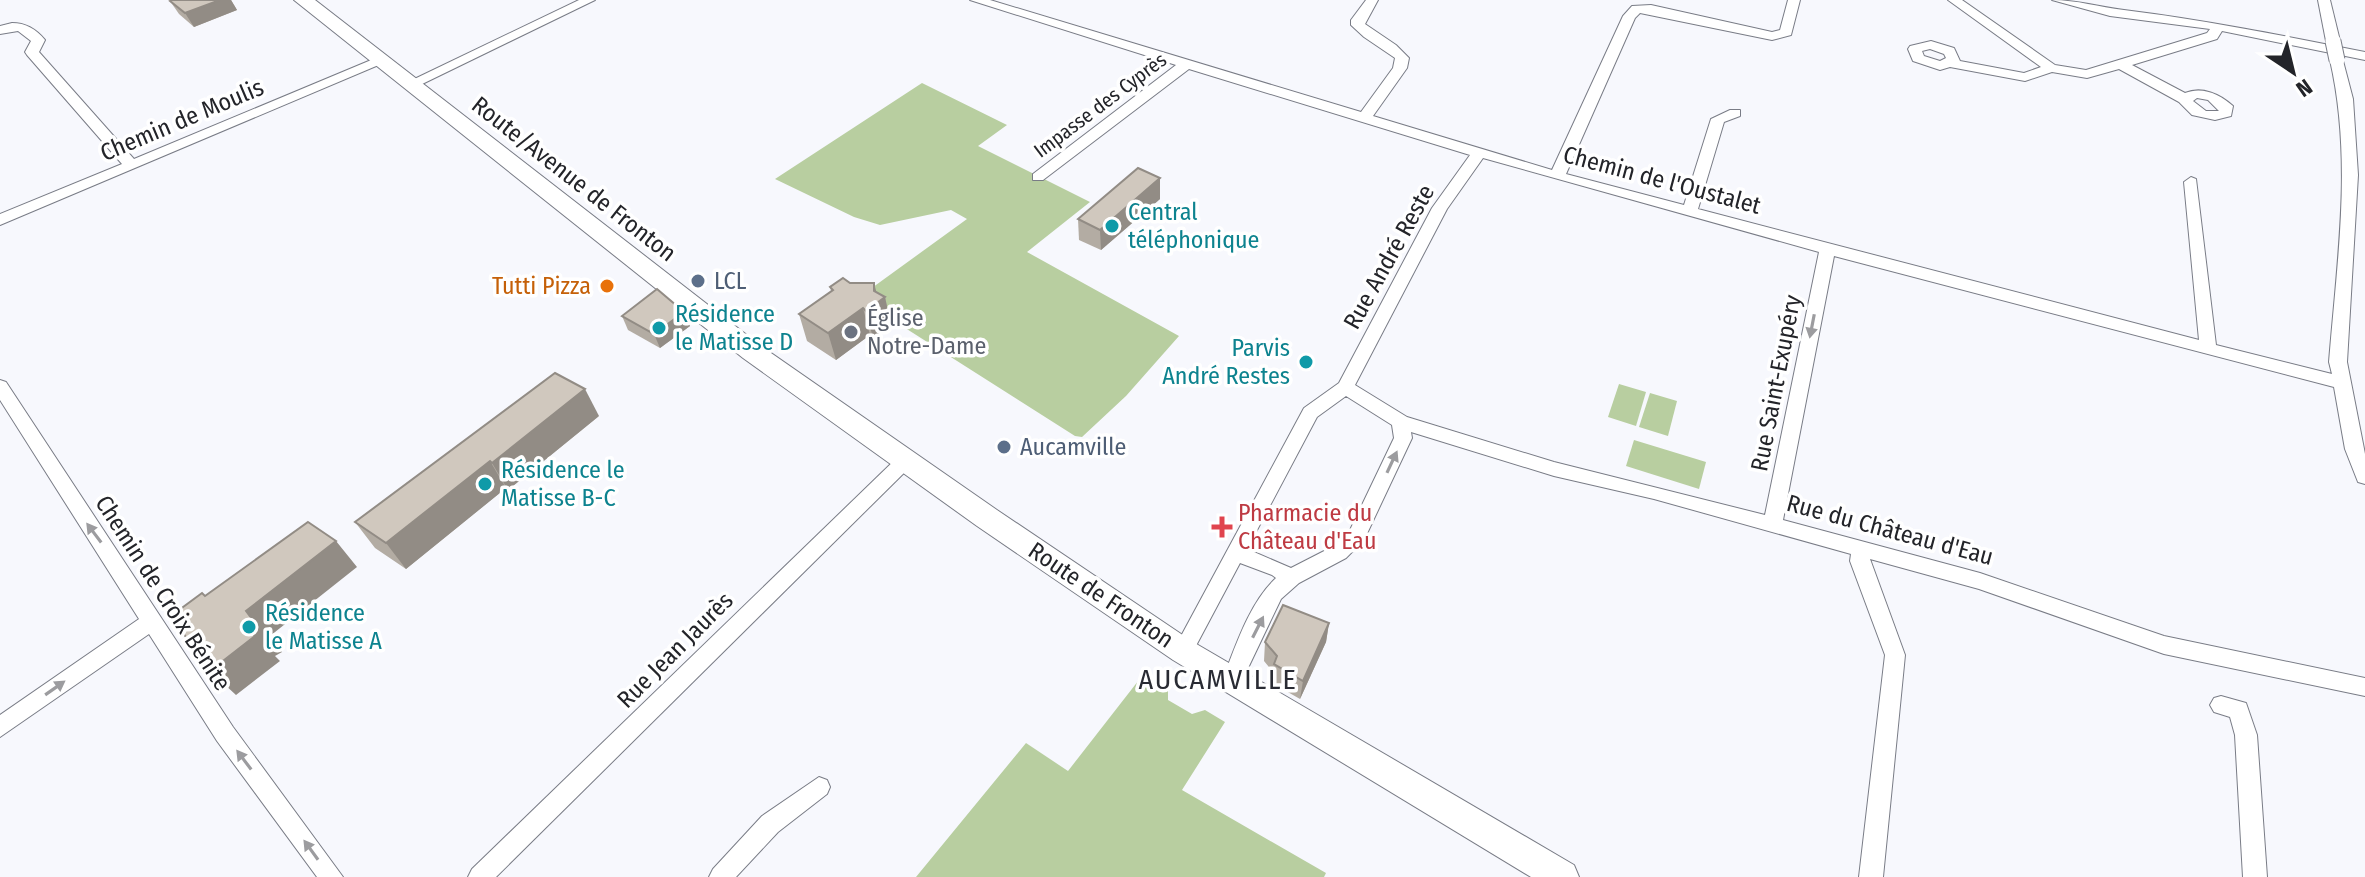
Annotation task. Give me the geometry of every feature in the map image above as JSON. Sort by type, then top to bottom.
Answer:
[{"type":"main road","name":"Route/Avenue de Fronton","points":[[303,0],[718,326],[814,397]]},
{"type":"main road","name":"Route de Fronton","points":[[814,397],[1183,651],[1560,877]]},
{"type":"street","points":[[411,84],[589,0]]},
{"type":"street","name":"Chemin de l'Oustalet","points":[[976,0],[1557,176],[1827,250],[2341,383]]},
{"type":"street","points":[[1364,118],[1400,68],[1402,58],[1395,48],[1367,35],[1358,25],[1358,20],[1372,0]]},
{"type":"street","points":[[1557,176],[1629,16],[1637,9],[1651,9],[1772,36],[1786,32],[1794,0]]},
{"type":"street","points":[[1954,0],[2051,68],[2087,74],[2212,36],[2218,26]]},
{"type":"street","points":[[2058,0],[2110,12],[2218,26],[2365,56]]},
{"type":"street","points":[[2325,4],[2346,99],[2351,175],[2338,362],[2354,449],[2365,477]]},
{"type":"street","points":[[0,30],[17,26],[26,28],[38,40],[32,52],[131,165]]},
{"type":"street","name":"Chemin de Moulis","points":[[0,220],[381,61]]},
{"type":"street","points":[[1952,63],[2025,77],[2051,68]]},
{"type":"street","name":"Impasse des Cyprès","points":[[1038,177],[1185,65]]},
{"type":"street","points":[[2123,65],[2161,89],[2185,99]]},
{"type":"street","points":[[1689,213],[1718,119],[1735,113]]},
{"type":"street","name":"Rue André Reste","points":[[1345,387],[1440,208],[1479,153]]},
{"type":"street","points":[[2191,182],[2208,348]]},
{"type":"street","name":"Rue Saint-Exupéry","points":[[1772,526],[1827,250]]},
{"type":"street","name":"Chemin de Croix Bénite","points":[[0,386],[225,734],[331,877]]},
{"type":"street","points":[[1183,651],[1310,413],[1345,387]]},
{"type":"street","name":"Rue du Château d'Eau","points":[[1345,387],[1401,422],[1554,469],[1654,492],[2019,593],[2164,645],[2365,687]]},
{"type":"street","points":[[1232,681],[1277,588],[1348,548],[1403,438],[1401,422]]},
{"type":"street","name":"Rue Jean Jaurès","points":[[480,877],[906,460]]},
{"type":"street","points":[[1861,548],[1860,561],[1895,655],[1871,877]]},
{"type":"street","points":[[1235,553],[1279,569],[1291,579]]},
{"type":"street","points":[[0,727],[152,621]]},
{"type":"street","points":[[2221,705],[2238,710],[2246,735],[2255,877]]},
{"type":"street","points":[[721,877],[770,824],[819,787]]},
{"type":"green space","points":[[922,83],[1007,125],[978,146],[1090,202],[1027,252],[1179,336],[1126,396],[1082,437],[1075,436],[858,298],[967,219],[951,210],[880,225],[854,217],[775,179]]},
{"type":"green space","points":[[1619,384],[1646,392],[1636,426],[1608,417]]},
{"type":"green space","points":[[1650,393],[1677,401],[1668,436],[1639,427]]},
{"type":"green space","points":[[1634,440],[1706,462],[1699,489],[1626,466]]},
{"type":"green space","points":[[1142,676],[1168,690],[1168,700],[1192,714],[1205,710],[1225,722],[1182,790],[1326,873],[1324,877],[916,877],[1026,743],[1068,771]]},
{"type":"building","points":[[172,0],[220,0],[185,13]]},
{"type":"building","points":[[1138,168],[1160,178],[1100,230],[1078,219]]},
{"type":"building","points":[[843,278],[850,283],[874,283],[874,291],[885,297],[866,311],[863,308],[828,333],[799,314],[833,290],[830,287]]},
{"type":"building","points":[[657,289],[684,312],[654,334],[622,316]]},
{"type":"building","points":[[555,373],[585,389],[386,543],[355,522]]},
{"type":"building","points":[[308,522],[336,541],[246,611],[258,627],[251,632],[255,636],[210,671],[171,616],[202,593],[205,596]]},
{"type":"building","points":[[1283,605],[1329,623],[1303,681],[1274,664],[1277,656],[1265,642]]},
{"type":"place","name":"Central téléphonique","points":[[1112,226]]},
{"type":"place","name":"LCL","points":[[698,281]]},
{"type":"place","name":"Tutti Pizza","points":[[607,286]]},
{"type":"place","name":"Résidence le Matisse D","points":[[659,328]]},
{"type":"place","name":"Église Notre-Dame","points":[[851,332]]},
{"type":"place","name":"Parvis André Restes","points":[[1306,362]]},
{"type":"place","name":"Aucamville","points":[[1004,447]]},
{"type":"place","name":"Résidence le Matisse B-C","points":[[485,484]]},
{"type":"place","name":"Pharmacie du Château d'Eau","points":[[1222,527]]},
{"type":"place","name":"Résidence le Matisse A","points":[[249,627]]},
{"type":"district","name":"AUCAMVILLE","points":[[1218,679]]}]
